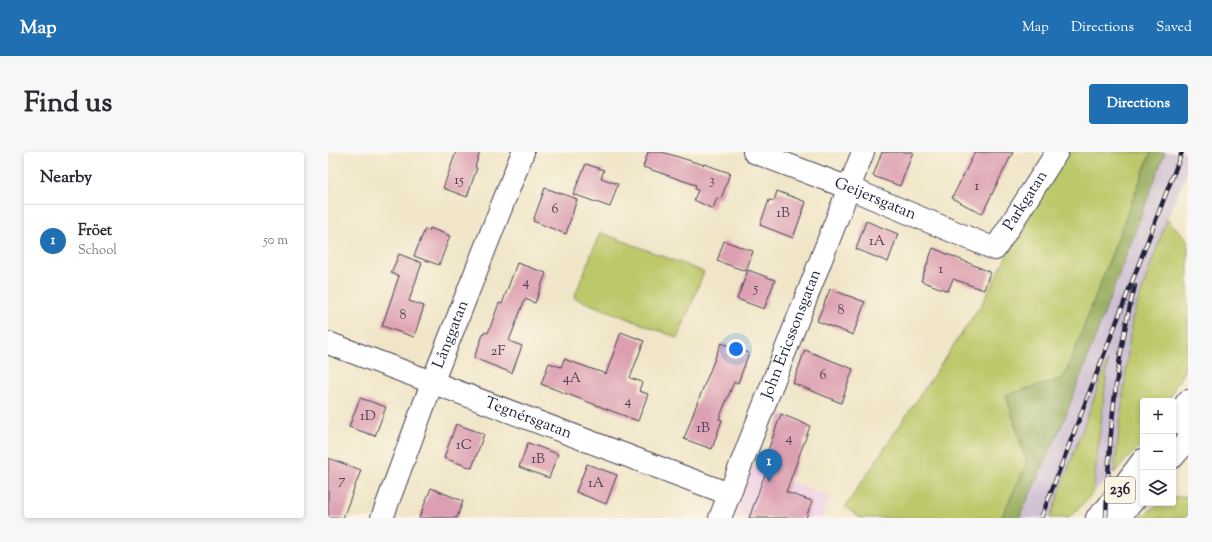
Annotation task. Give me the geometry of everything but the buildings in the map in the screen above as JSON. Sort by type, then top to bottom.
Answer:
[{"type":"street","name":"Långgatan","points":[[382,518],[432,383],[522,152]]},
{"type":"street","name":"Geijersgatan","points":[[754,152],[849,188],[995,250]]},
{"type":"street","name":"John Ericssonsgatan","points":[[720,518],[863,152]]},
{"type":"street","name":"Parkgatan","points":[[995,250],[1057,152]]},
{"type":"street","name":"Tegnérsgatan","points":[[328,343],[729,494]]},
{"type":"street","points":[[1176,454],[1188,440]]},
{"type":"street","name":"236","points":[[1097,518],[1107,508],[1140,464]]},
{"type":"street","name":"236","points":[[1118,518],[1140,493]]},
{"type":"shaded area","points":[[1165,152],[1188,152],[1188,171],[1167,219],[1132,319],[1114,473],[1093,493],[1108,362],[1050,518],[1019,518],[1064,420]]},
{"type":"shaded area","points":[[752,467],[831,497],[823,518],[744,518],[734,514]]},
{"type":"green space","points":[[1060,152],[1151,152],[1064,378],[1006,395],[1027,464],[1001,518],[860,518],[845,507],[984,300]]},
{"type":"green space","points":[[1151,152],[1165,152],[1064,420],[1019,518],[1001,518],[1027,464],[1006,395],[1064,378]]},
{"type":"green space","points":[[1167,219],[1188,240],[1188,362],[1170,398],[1140,398],[1140,445],[1114,473],[1132,319]]},
{"type":"green space","points":[[600,232],[704,272],[678,338],[574,298]]},
{"type":"green space","points":[[1108,360],[1093,493],[1069,518],[1050,518]]},
{"type":"green space","points":[[1188,496],[1188,518],[1140,518],[1156,506],[1176,506],[1176,497]]},
{"type":"railway","points":[[1041,518],[1182,152]]},
{"type":"railway","points":[[1106,518],[1114,401],[1122,343],[1135,286]]},
{"type":"place","name":"Fröet","points":[[769,482]]}]
